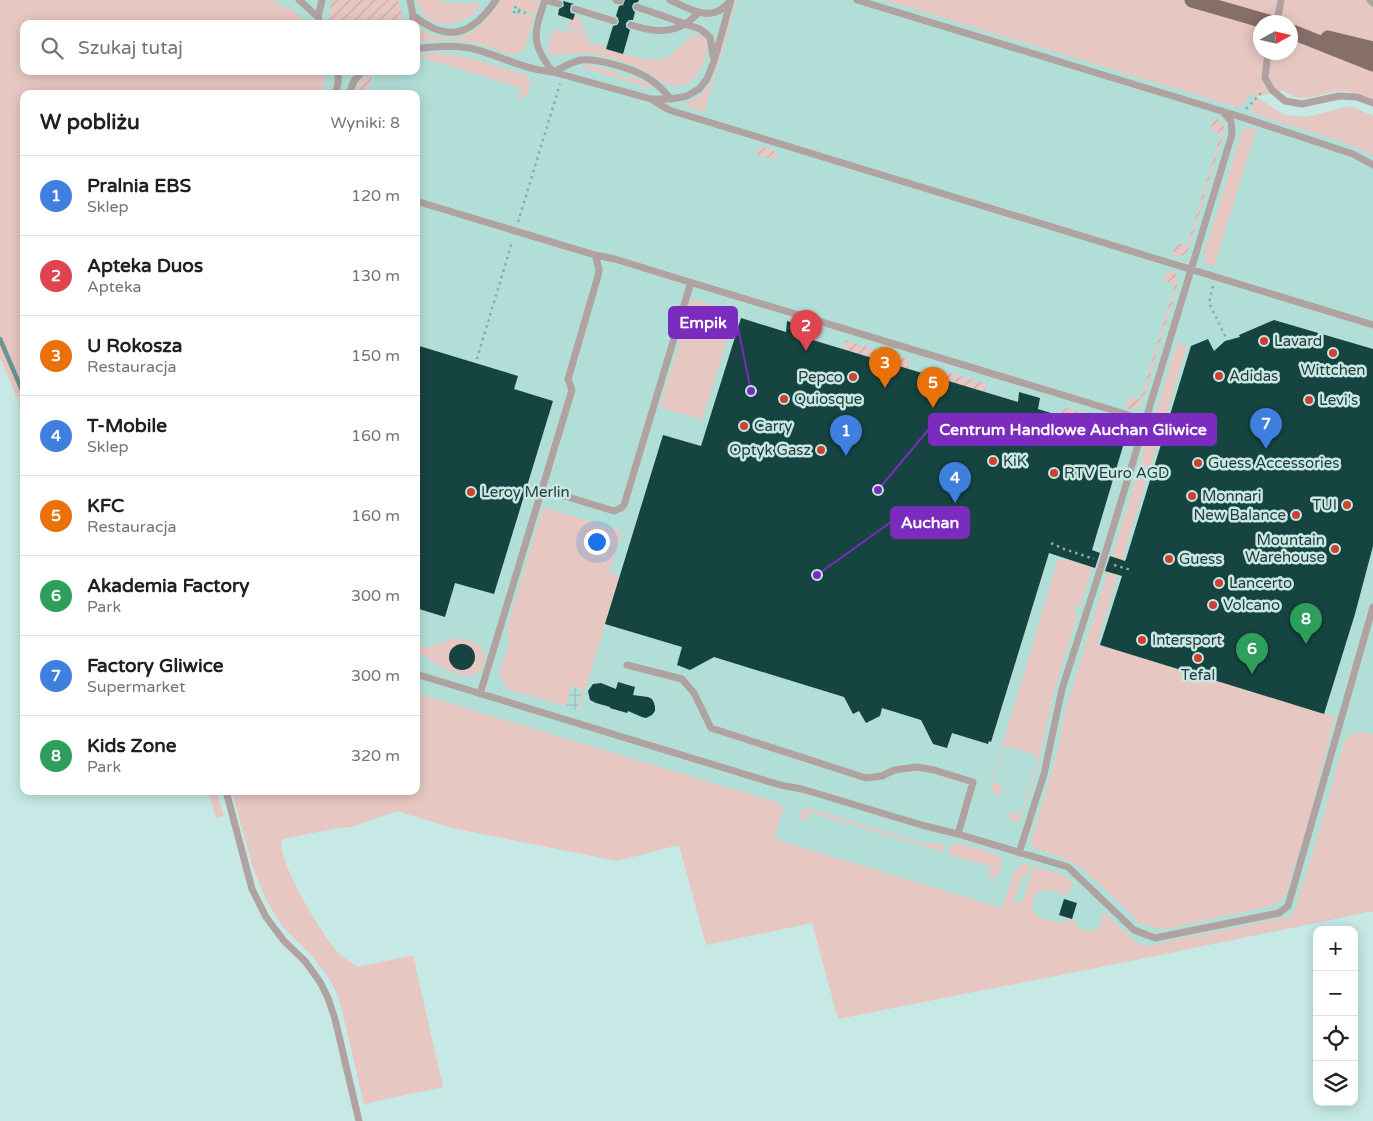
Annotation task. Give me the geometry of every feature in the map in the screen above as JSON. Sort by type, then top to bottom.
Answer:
[{"type":"main road","points":[[1192,0],[1253,18]]},
{"type":"main road","points":[[1298,32],[1373,49]]},
{"type":"main road","points":[[1298,33],[1373,64]]},
{"type":"lane","points":[[299,0],[319,20]]},
{"type":"lane","points":[[319,20],[322,0]]},
{"type":"lane","points":[[410,0],[412,20]]},
{"type":"lane","points":[[420,20],[435,29],[457,32],[481,20],[496,0]]},
{"type":"lane","points":[[553,72],[543,60],[536,43],[536,27],[545,0],[559,4]]},
{"type":"lane","points":[[670,0],[698,13],[711,14],[719,11],[731,0]]},
{"type":"lane","points":[[420,48],[447,46],[474,49],[540,71],[553,72],[651,99],[671,99],[687,96],[699,89],[707,79],[731,0]]},
{"type":"lane","points":[[857,0],[1238,116],[1353,154],[1373,165]]},
{"type":"lane","points":[[1279,15],[1282,0]]},
{"type":"lane","points":[[1370,0],[1373,3]]},
{"type":"lane","points":[[637,7],[700,29],[710,37],[714,61]]},
{"type":"lane","points":[[575,9],[614,21]]},
{"type":"lane","points":[[631,25],[645,30],[665,31],[686,24],[698,13]]},
{"type":"lane","points":[[413,15],[420,20]]},
{"type":"lane","points":[[1267,60],[1265,78],[1272,90],[1285,101],[1302,104],[1339,96],[1357,98],[1373,103]]},
{"type":"lane","points":[[553,72],[576,62],[600,61],[636,72],[648,78],[671,99]]},
{"type":"lane","points":[[336,90],[338,75]]},
{"type":"lane","points":[[351,90],[359,75]]},
{"type":"lane","points":[[651,99],[669,110],[1373,326]]},
{"type":"lane","points":[[1019,853],[1044,774],[1062,689],[1103,561],[1232,134],[1231,121],[1222,111]]},
{"type":"lane","points":[[420,202],[595,255],[615,259],[1145,420]]},
{"type":"lane","points":[[480,694],[572,390],[568,379],[598,276],[599,269],[595,255]]},
{"type":"lane","points":[[542,489],[614,511],[624,505],[691,282]]},
{"type":"lane","points":[[420,675],[780,785],[802,789],[1068,867],[1134,930],[1155,938],[1279,912],[1288,906],[1373,607]]},
{"type":"lane","points":[[627,665],[682,680],[694,693],[710,728],[866,778],[882,776],[894,770],[917,767],[934,770],[973,782],[958,834]]},
{"type":"lane","points":[[227,795],[252,889],[266,917],[284,941],[305,961],[320,982],[328,998],[335,1019],[359,1121]]},
{"type":"path","points":[[477,359],[563,75]]},
{"type":"path","points":[[1238,116],[1270,85]]},
{"type":"path","points":[[1215,278],[1209,302],[1227,340]]},
{"type":"path","points":[[1052,543],[1064,549],[1131,570]]},
{"type":"shaded area","points":[[0,0],[272,0],[295,11],[303,20],[20,20],[20,75],[326,75],[322,90],[20,90],[20,405],[0,358]]},
{"type":"shaded area","points":[[256,0],[1026,0],[1233,65],[1255,96],[1284,115],[1307,117],[1350,106],[1373,116],[1373,911],[1135,960],[420,736],[420,90],[322,90],[326,75],[420,75],[420,20],[286,20]]},
{"type":"shaded area","points":[[333,0],[398,0],[402,20],[330,20],[330,8]]},
{"type":"shaded area","points":[[416,0],[440,0],[462,4],[480,2],[475,14],[458,22],[448,24],[437,23],[425,17]]},
{"type":"shaded area","points":[[501,0],[539,0],[535,15],[521,11],[518,5],[511,8],[515,15],[520,13],[534,17],[527,42],[520,53],[509,54],[490,47],[463,41],[444,40],[420,43],[420,30],[441,38],[452,38],[471,32],[487,18]]},
{"type":"shaded area","points":[[736,0],[738,0],[704,112],[685,106],[685,104],[701,95],[711,82]]},
{"type":"shaded area","points":[[884,0],[1373,0],[1373,99],[1343,91],[1305,98],[1290,95],[1283,90],[1256,97],[1284,115],[1307,117],[1350,106],[1373,116],[1373,156],[1328,137],[1250,112],[1255,97],[1251,94],[1240,108]]},
{"type":"shaded area","points":[[573,12],[577,16],[587,33],[568,27]]},
{"type":"shaded area","points":[[553,29],[566,33],[567,29],[588,35],[587,39],[593,46],[596,43],[624,54],[653,60],[667,57],[695,34],[703,36],[707,50],[696,75],[689,82],[677,86],[666,84],[642,69],[605,56],[594,54],[548,54]]},
{"type":"shaded area","points":[[437,53],[463,56],[526,75],[530,85],[527,95],[520,100],[521,88],[420,57],[420,54]]},
{"type":"shaded area","points":[[584,65],[619,73],[618,76],[628,79],[629,76],[636,78],[653,88],[651,89],[584,68]]},
{"type":"shaded area","points":[[367,75],[372,75],[368,90],[356,90],[361,80]]},
{"type":"shaded area","points":[[1216,118],[1223,124],[1224,133],[1188,250],[1183,255],[1177,256],[1173,254],[1176,243],[1187,245],[1221,134],[1210,130]]},
{"type":"shaded area","points":[[1248,128],[1256,130],[1214,267],[1206,263],[1204,254],[1242,131]]},
{"type":"shaded area","points":[[760,147],[769,148],[774,151],[777,157],[776,160],[755,154]]},
{"type":"shaded area","points":[[1169,270],[1178,279],[1178,284],[1143,400],[1137,408],[1127,409],[1129,397],[1140,399],[1175,285],[1164,281]]},
{"type":"shaded area","points":[[692,299],[734,312],[735,315],[702,420],[660,407]]},
{"type":"shaded area","points":[[846,340],[876,350],[873,358],[843,349]]},
{"type":"shaded area","points":[[1177,343],[1187,346],[1097,644],[1335,717],[1307,826],[1286,893],[1280,901],[1271,906],[1159,929],[1140,923],[1082,868],[1065,859],[1036,849],[1031,841],[1057,755],[1065,711]]},
{"type":"shaded area","points":[[881,351],[910,360],[908,369],[878,360]]},
{"type":"shaded area","points":[[945,371],[987,384],[985,392],[943,379]]},
{"type":"shaded area","points":[[1064,407],[1122,424],[1127,429],[1126,435],[1061,415]]},
{"type":"shaded area","points":[[543,507],[622,531],[609,572],[620,576],[579,710],[577,710],[583,689],[571,686],[566,706],[512,691],[507,688],[500,677],[500,670],[509,641],[507,628]]},
{"type":"shaded area","points":[[1064,558],[1092,567],[1080,607],[1075,606],[1073,611],[1078,613],[1053,695],[1040,757],[1021,818],[1015,822],[1010,820],[1009,814],[1011,812],[1021,814],[1038,756],[1004,745],[992,783],[1002,786],[1000,796],[994,792],[991,783],[1058,559],[1063,561]]},
{"type":"shaded area","points":[[457,638],[470,641],[479,646],[484,653],[485,660],[483,667],[478,672],[471,675],[461,675],[449,671],[420,653],[420,647],[433,646]]},
{"type":"shaded area","points":[[571,686],[583,690],[577,710],[566,706]]},
{"type":"shaded area","points":[[420,694],[779,803],[783,809],[774,839],[1002,908],[1014,871],[1020,866],[1024,864],[1031,865],[1027,876],[1023,875],[1014,901],[1021,903],[1034,866],[1063,875],[1073,882],[1067,896],[1046,889],[1036,894],[1031,907],[1037,917],[1062,924],[1065,918],[1074,921],[1078,928],[1091,932],[1099,927],[1104,912],[1136,942],[1145,946],[1291,915],[1296,907],[1320,829],[1343,745],[1352,734],[1359,732],[1373,734],[1373,911],[838,1019],[812,923],[706,945],[679,845],[617,861],[452,828],[397,811],[352,827],[282,839],[285,862],[302,897],[323,932],[341,955],[358,967],[413,955],[443,1087],[364,1104],[339,998],[330,980],[313,957],[282,926],[265,898],[252,865],[233,795],[420,795]]},
{"type":"shaded area","points":[[209,795],[217,795],[224,816],[216,818]]},
{"type":"shaded area","points":[[808,808],[919,842],[944,844],[943,852],[810,812],[804,822],[800,814],[802,810]]},
{"type":"shaded area","points":[[951,844],[967,845],[999,855],[1002,862],[999,873],[990,878],[988,876],[991,867],[948,854]]},
{"type":"building","points":[[625,0],[639,0],[632,6],[635,12],[633,20],[629,20],[626,23],[626,27],[630,30],[623,54],[606,49],[613,26],[619,22],[616,16],[619,6],[623,5]]},
{"type":"building","points":[[563,1],[574,4],[571,5],[570,10],[571,13],[575,14],[573,20],[558,15],[559,9],[564,6]]},
{"type":"building","points":[[741,318],[786,332],[787,321],[807,327],[806,338],[1018,402],[1019,392],[1040,398],[1038,409],[1126,436],[1092,550],[1100,553],[1095,568],[1049,553],[991,742],[989,741],[988,744],[952,733],[947,748],[933,744],[921,720],[882,708],[880,716],[866,723],[859,711],[853,714],[844,697],[714,657],[690,670],[677,665],[682,647],[605,624],[663,435],[701,446]]},
{"type":"building","points":[[1274,320],[1373,349],[1373,546],[1355,614],[1324,714],[1100,645],[1122,576],[1105,571],[1110,556],[1125,561],[1126,559],[1191,346],[1208,339],[1214,351],[1225,341],[1240,337],[1239,335]]},
{"type":"building","name":"Leroy Merlin","points":[[420,346],[518,376],[514,389],[553,401],[494,594],[455,583],[445,617],[420,609]]},
{"type":"building","points":[[462,644],[471,648],[475,657],[471,666],[462,670],[453,666],[449,657],[453,648]]},
{"type":"building","points":[[618,682],[635,687],[633,695],[652,699],[655,711],[652,715],[646,718],[590,700],[588,691],[593,684],[601,683],[616,689]]},
{"type":"building","points":[[1064,899],[1077,903],[1072,919],[1059,915]]},
{"type":"waterway","points":[[0,339],[20,386]]},
{"type":"place","name":"Lavard","points":[[1264,341]]},
{"type":"place","name":"Apteka Duos","points":[[806,351]]},
{"type":"place","name":"Wittchen","points":[[1333,353]]},
{"type":"place","name":"Adidas","points":[[1219,376]]},
{"type":"place","name":"Pepco","points":[[853,377]]},
{"type":"place","name":"U Rokosza","points":[[885,388]]},
{"type":"place","name":"Empik","points":[[751,391]]},
{"type":"place","name":"Quiosque","points":[[784,399]]},
{"type":"place","name":"Levi's","points":[[1309,400]]},
{"type":"place","name":"KFC","points":[[933,408]]},
{"type":"place","name":"Carry","points":[[744,426]]},
{"type":"place","name":"Factory Gliwice","points":[[1266,449]]},
{"type":"place","name":"Optyk Gasz","points":[[821,450]]},
{"type":"place","name":"Pralnia EBS","points":[[846,456]]},
{"type":"place","name":"KiK","points":[[993,461]]},
{"type":"place","name":"Guess Accessories","points":[[1198,463]]},
{"type":"place","name":"RTV Euro AGD","points":[[1054,473]]},
{"type":"place","name":"Centrum Handlowe Auchan Gliwice","points":[[878,490]]},
{"type":"place","name":"Leroy Merlin","points":[[471,492]]},
{"type":"place","name":"Monnari","points":[[1192,496]]},
{"type":"place","name":"T-Mobile","points":[[955,503]]},
{"type":"place","name":"TUI","points":[[1347,505]]},
{"type":"place","name":"New Balance","points":[[1296,515]]},
{"type":"place","name":"Mountain Warehouse","points":[[1335,549]]},
{"type":"place","name":"Guess","points":[[1169,559]]},
{"type":"place","name":"Auchan","points":[[817,575]]},
{"type":"place","name":"Lancerto","points":[[1219,583]]},
{"type":"place","name":"Volcano","points":[[1213,605]]},
{"type":"place","name":"Intersport","points":[[1142,640]]},
{"type":"place","name":"Kids Zone","points":[[1306,644]]},
{"type":"place","name":"Tefal","points":[[1198,658]]},
{"type":"place","name":"Akademia Factory","points":[[1252,674]]}]
